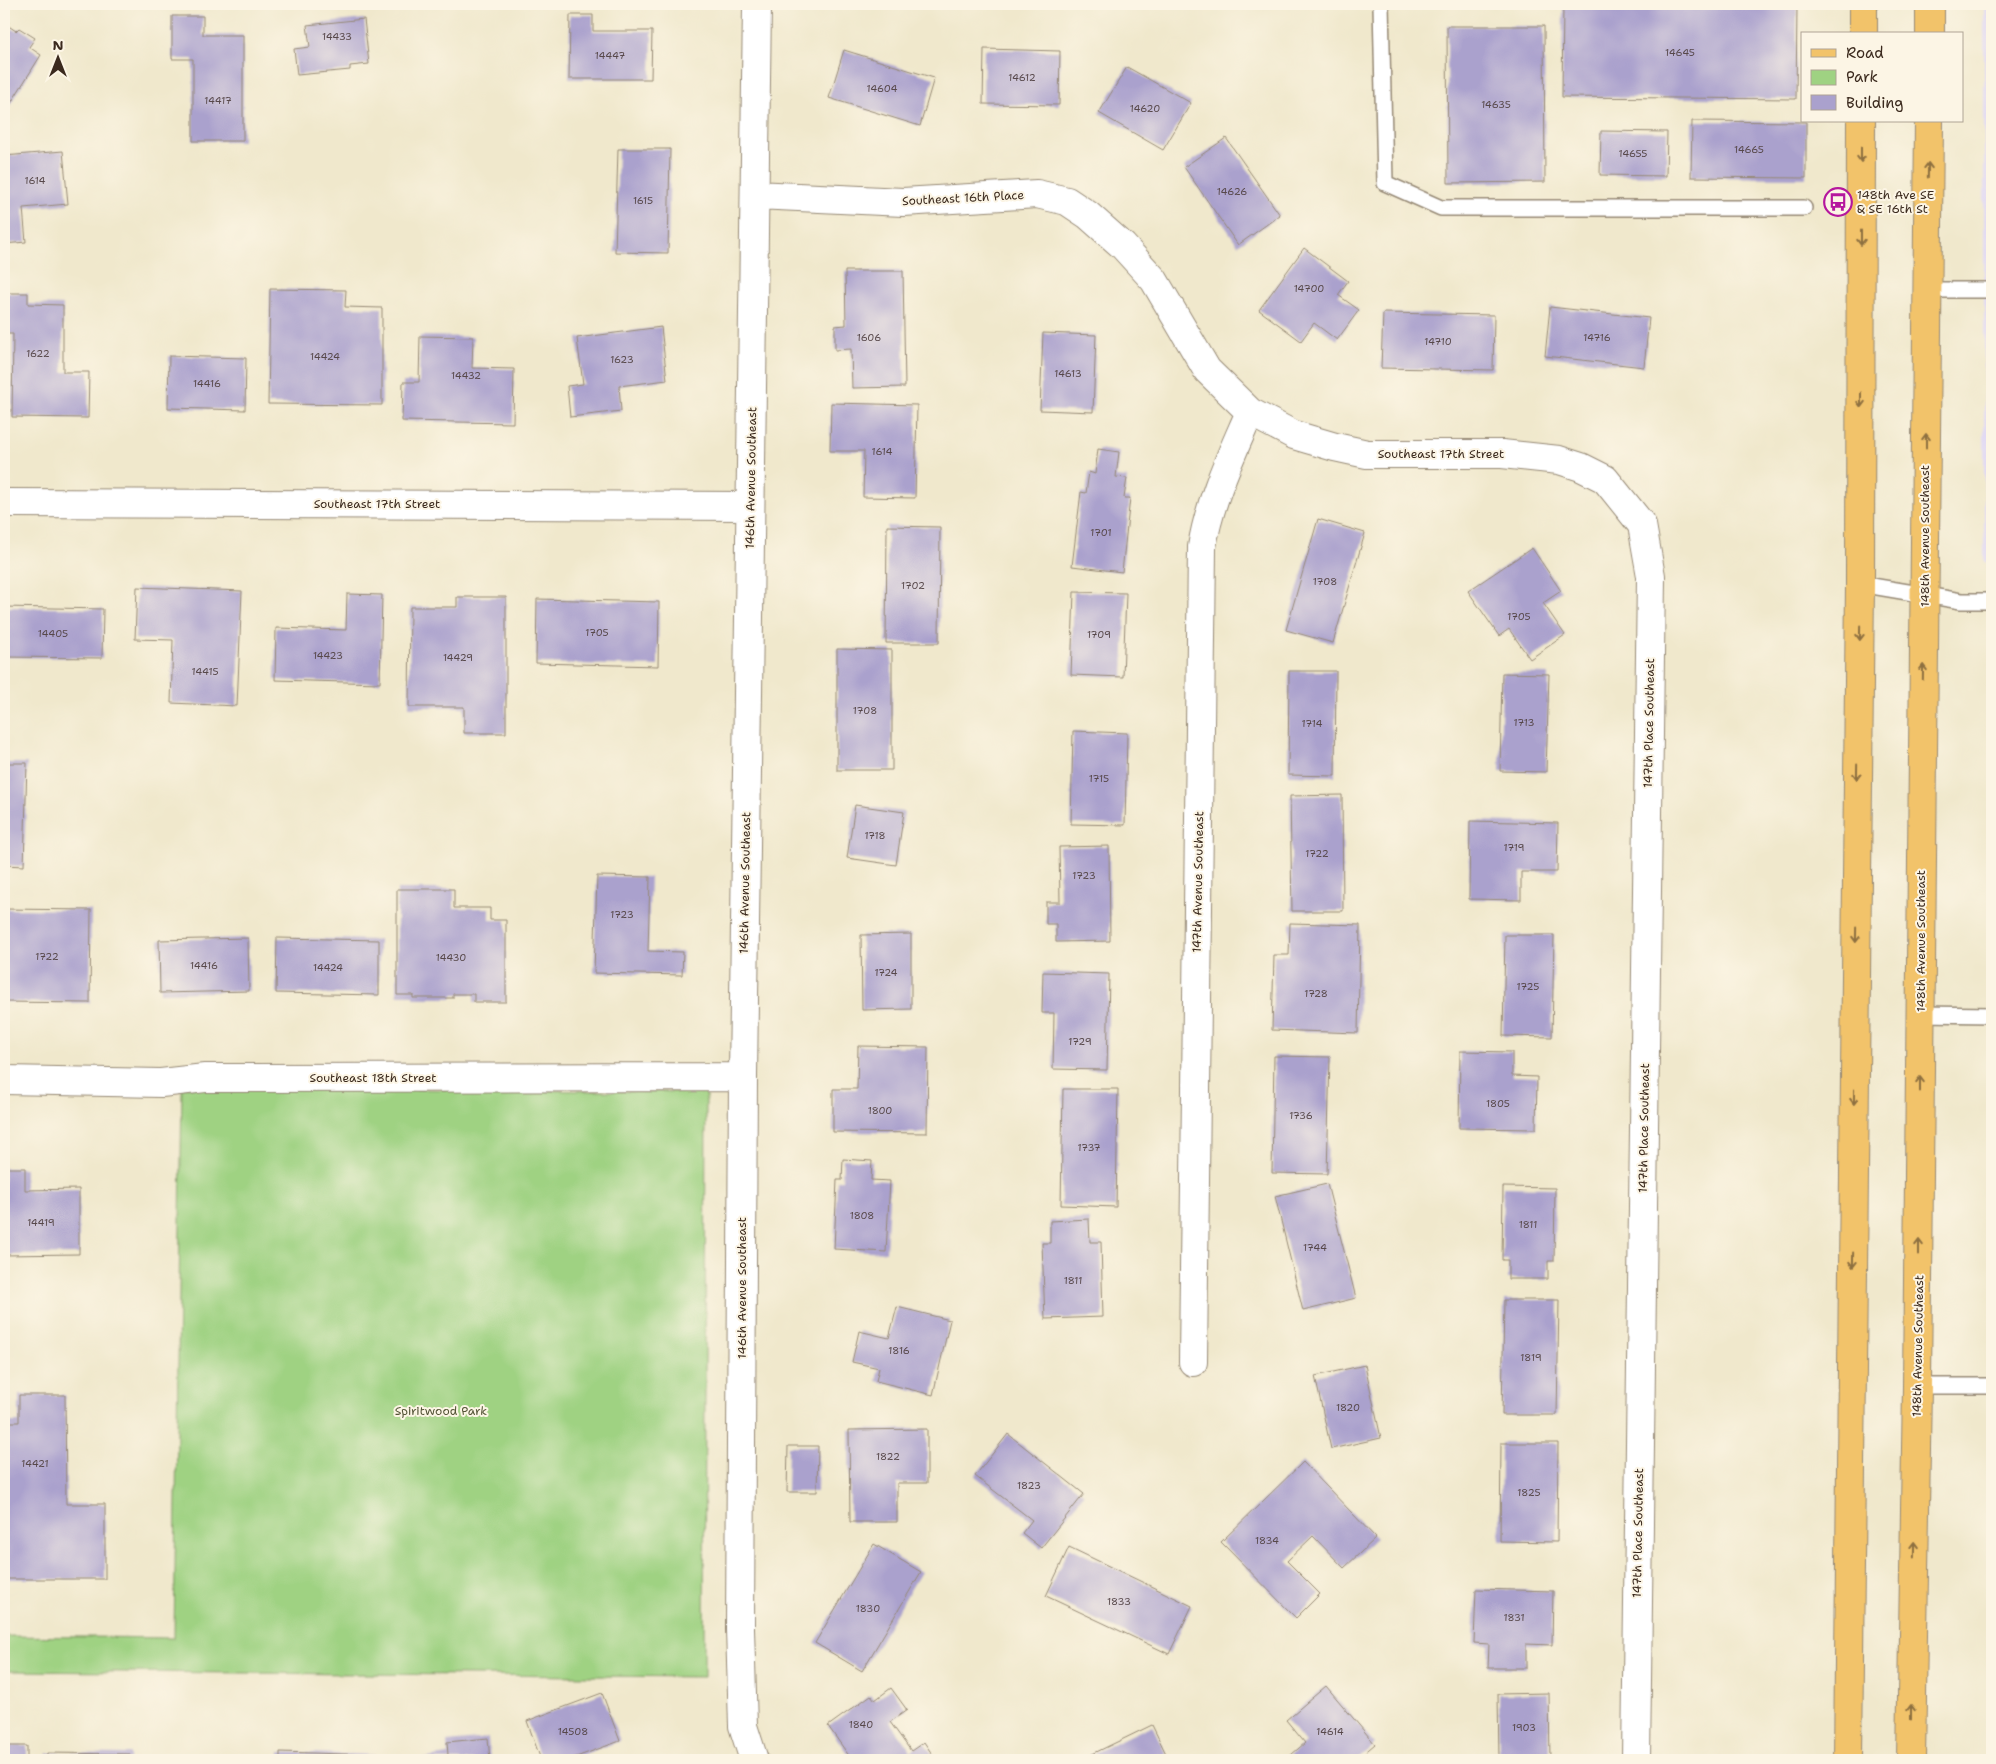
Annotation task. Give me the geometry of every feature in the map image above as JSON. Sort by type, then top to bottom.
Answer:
[{"type":"main road","points":[[1863,4],[1863,32]]},
{"type":"main road","points":[[1930,4],[1930,32]]},
{"type":"main road","points":[[1848,1760],[1860,584],[1861,122]]},
{"type":"main road","name":"148th Avenue Southeast","points":[[1911,1760],[1917,1386],[1929,122]]},
{"type":"street","name":"146th Avenue Southeast","points":[[754,1760],[743,1726],[740,1676],[743,1077],[757,4]]},
{"type":"street","name":"Southeast 16th Place","points":[[755,195],[903,202],[1037,194],[1067,201],[1088,214],[1123,246],[1154,280],[1207,370],[1250,412]]},
{"type":"street","name":"Southeast 17th Street","points":[[1250,412],[1294,435],[1367,454],[1502,454],[1559,460],[1581,466],[1604,479],[1625,503]]},
{"type":"street","name":"147th Avenue Southeast","points":[[1193,1362],[1202,547],[1206,522],[1215,495],[1250,412]]},
{"type":"street","name":"Southeast 17th Street","points":[[4,503],[750,506]]},
{"type":"street","name":"147th Place Southeast","points":[[1625,503],[1642,525],[1651,576],[1636,1760]]},
{"type":"street","name":"Southeast 18th Street","points":[[4,1080],[161,1083],[205,1078],[743,1077]]},
{"type":"lane","points":[[1381,4],[1385,183],[1441,208],[1804,208]]},
{"type":"lane","points":[[1927,290],[1992,290]]},
{"type":"lane","points":[[1860,584],[1961,600],[1992,600]]},
{"type":"lane","points":[[1920,1014],[1992,1015]]},
{"type":"lane","points":[[1917,1386],[1992,1386]]},
{"type":"shaded area","points":[[1984,4],[1992,4],[1992,562],[1984,562]]},
{"type":"green space","name":"Spiritwood Park","points":[[182,1087],[706,1092],[704,1677],[4,1671],[4,1636],[174,1638]]},
{"type":"building","points":[[1563,4],[1797,6],[1796,99],[1562,97]]},
{"type":"building","points":[[570,15],[593,15],[593,31],[652,31],[651,79],[569,79]]},
{"type":"building","points":[[172,16],[203,16],[203,35],[243,35],[243,141],[193,141],[193,59],[172,59]]},
{"type":"building","points":[[4,18],[9,22],[7,25],[16,31],[19,28],[35,38],[29,47],[41,55],[4,114]]},
{"type":"building","points":[[364,19],[369,64],[350,66],[350,70],[297,75],[294,49],[310,47],[307,25]]},
{"type":"building","points":[[1447,26],[1544,26],[1545,182],[1448,183]]},
{"type":"building","points":[[984,49],[1060,51],[1059,105],[983,104]]},
{"type":"building","points":[[844,50],[934,78],[920,126],[829,98]]},
{"type":"building","points":[[1127,67],[1191,103],[1163,150],[1099,113]]},
{"type":"building","points":[[1692,121],[1806,122],[1806,178],[1691,177]]},
{"type":"building","points":[[1601,131],[1667,132],[1666,176],[1600,175]]},
{"type":"building","points":[[1226,138],[1280,215],[1238,245],[1184,167]]},
{"type":"building","points":[[618,149],[670,149],[668,253],[615,252]]},
{"type":"building","points":[[63,151],[68,204],[23,208],[26,242],[4,244],[4,156]]},
{"type":"building","points":[[1304,248],[1348,281],[1338,295],[1359,310],[1337,340],[1314,323],[1301,341],[1259,310]]},
{"type":"building","points":[[845,271],[903,271],[905,387],[852,388],[851,349],[835,350],[835,326],[846,325]]},
{"type":"building","points":[[270,289],[346,290],[345,307],[382,308],[382,405],[268,404]]},
{"type":"building","points":[[4,293],[28,293],[28,304],[63,305],[63,372],[89,372],[88,418],[12,417],[13,334],[4,334]]},
{"type":"building","points":[[1550,307],[1649,318],[1644,367],[1545,356]]},
{"type":"building","points":[[1383,313],[1494,315],[1493,370],[1381,368]]},
{"type":"building","points":[[661,327],[667,380],[619,386],[621,411],[570,417],[567,386],[583,384],[577,338]]},
{"type":"building","points":[[1043,333],[1096,335],[1093,412],[1040,410]]},
{"type":"building","points":[[420,336],[473,337],[472,368],[514,369],[513,423],[402,421],[403,382],[419,382]]},
{"type":"building","points":[[169,356],[246,358],[245,410],[168,408]]},
{"type":"building","points":[[831,403],[917,405],[915,498],[863,497],[864,451],[830,451]]},
{"type":"building","points":[[1098,449],[1119,452],[1116,477],[1127,478],[1124,498],[1130,498],[1122,572],[1072,566],[1081,492],[1086,493],[1089,472],[1095,474]]},
{"type":"building","points":[[1318,519],[1365,533],[1333,643],[1286,630]]},
{"type":"building","points":[[887,526],[940,527],[939,643],[886,643]]},
{"type":"building","points":[[1532,548],[1561,591],[1543,603],[1565,635],[1530,659],[1509,629],[1499,636],[1468,591]]},
{"type":"building","points":[[137,587],[242,591],[237,706],[171,703],[173,640],[135,639]]},
{"type":"building","points":[[1074,592],[1126,593],[1123,677],[1071,675]]},
{"type":"building","points":[[347,594],[382,595],[380,683],[275,680],[276,628],[346,630]]},
{"type":"building","points":[[457,597],[506,597],[506,733],[464,733],[464,707],[409,707],[410,607],[457,607]]},
{"type":"building","points":[[537,599],[659,602],[658,666],[536,663]]},
{"type":"building","points":[[4,607],[103,609],[102,658],[4,657]]},
{"type":"building","points":[[837,649],[892,650],[892,770],[837,770]]},
{"type":"building","points":[[1289,671],[1336,671],[1335,776],[1288,775]]},
{"type":"building","points":[[1502,673],[1549,674],[1546,772],[1500,771]]},
{"type":"building","points":[[1073,731],[1127,733],[1125,825],[1071,824]]},
{"type":"building","points":[[4,763],[27,763],[24,866],[4,865]]},
{"type":"building","points":[[1342,795],[1343,911],[1292,911],[1290,796]]},
{"type":"building","points":[[855,805],[904,812],[896,865],[847,858]]},
{"type":"building","points":[[1470,821],[1558,823],[1557,872],[1521,872],[1521,900],[1469,899]]},
{"type":"building","points":[[1109,846],[1110,941],[1056,942],[1056,924],[1046,924],[1046,902],[1060,902],[1059,847]]},
{"type":"building","points":[[597,876],[650,877],[648,951],[683,952],[682,975],[594,973]]},
{"type":"building","points":[[397,889],[454,889],[454,908],[490,908],[490,920],[506,920],[506,1002],[474,1002],[474,994],[453,994],[453,998],[413,998],[413,995],[397,995]]},
{"type":"building","points":[[4,909],[91,910],[90,1003],[4,1002]]},
{"type":"building","points":[[1290,923],[1360,925],[1358,1033],[1272,1030],[1274,955],[1289,955]]},
{"type":"building","points":[[911,934],[911,1009],[862,1010],[861,935]]},
{"type":"building","points":[[1505,935],[1554,935],[1552,1037],[1503,1036]]},
{"type":"building","points":[[248,938],[249,991],[160,993],[159,940]]},
{"type":"building","points":[[277,938],[379,940],[379,995],[276,993]]},
{"type":"building","points":[[1043,972],[1109,974],[1107,1070],[1053,1069],[1054,1013],[1042,1013]]},
{"type":"building","points":[[858,1046],[928,1047],[927,1133],[833,1132],[833,1089],[857,1089]]},
{"type":"building","points":[[1460,1051],[1512,1052],[1512,1076],[1537,1077],[1536,1129],[1459,1128]]},
{"type":"building","points":[[1274,1056],[1330,1057],[1327,1174],[1272,1173]]},
{"type":"building","points":[[1063,1089],[1118,1089],[1116,1207],[1061,1205]]},
{"type":"building","points":[[843,1159],[872,1161],[871,1180],[890,1181],[886,1252],[834,1249],[837,1180],[842,1180]]},
{"type":"building","points":[[4,1168],[25,1168],[25,1190],[79,1189],[79,1254],[4,1255]]},
{"type":"building","points":[[1327,1184],[1356,1298],[1303,1311],[1275,1196]]},
{"type":"building","points":[[1503,1187],[1555,1188],[1554,1261],[1548,1261],[1548,1279],[1508,1279],[1508,1260],[1502,1260]]},
{"type":"building","points":[[1089,1219],[1090,1242],[1101,1242],[1103,1317],[1045,1319],[1042,1243],[1050,1243],[1050,1221]]},
{"type":"building","points":[[1504,1300],[1559,1300],[1557,1415],[1502,1415]]},
{"type":"building","points":[[897,1307],[950,1320],[933,1395],[876,1381],[879,1368],[852,1362],[859,1331],[889,1338]]},
{"type":"building","points":[[1365,1365],[1381,1438],[1331,1449],[1315,1376]]},
{"type":"building","points":[[19,1395],[65,1395],[66,1504],[105,1504],[105,1579],[4,1579],[4,1422],[19,1422]]},
{"type":"building","points":[[927,1429],[927,1483],[897,1483],[897,1522],[850,1522],[849,1430]]},
{"type":"building","points":[[1008,1434],[1084,1494],[1041,1548],[1022,1533],[1032,1520],[975,1476]]},
{"type":"building","points":[[1501,1443],[1558,1443],[1557,1542],[1500,1541]]},
{"type":"building","points":[[788,1446],[818,1446],[817,1492],[787,1492]]},
{"type":"building","points":[[1303,1462],[1376,1538],[1344,1568],[1313,1536],[1287,1561],[1320,1594],[1296,1618],[1221,1542]]},
{"type":"building","points":[[874,1544],[921,1572],[862,1671],[815,1643]]},
{"type":"building","points":[[1069,1547],[1192,1606],[1169,1654],[1046,1596]]},
{"type":"building","points":[[1476,1589],[1553,1591],[1552,1645],[1526,1644],[1526,1668],[1488,1668],[1489,1644],[1474,1643]]},
{"type":"building","points":[[1326,1686],[1375,1744],[1356,1760],[1285,1760],[1305,1743],[1286,1720]]},
{"type":"building","points":[[891,1688],[907,1710],[890,1722],[911,1751],[924,1742],[936,1760],[852,1760],[828,1726],[871,1695],[875,1700]]},
{"type":"building","points":[[602,1693],[620,1741],[568,1760],[541,1760],[527,1721]]},
{"type":"building","points":[[1549,1693],[1550,1760],[1499,1760],[1498,1694]]},
{"type":"building","points":[[1152,1725],[1169,1760],[1080,1760]]},
{"type":"building","points":[[488,1738],[490,1760],[414,1760],[448,1755],[447,1742]]},
{"type":"building","points":[[4,1746],[27,1746],[27,1760],[4,1760]]},
{"type":"building","points":[[280,1752],[375,1755],[375,1760],[280,1760]]},
{"type":"building","points":[[47,1753],[130,1754],[130,1760],[47,1760]]},
{"type":"place","name":"148th Ave SE & SE 16th St","points":[[1838,202]]}]
